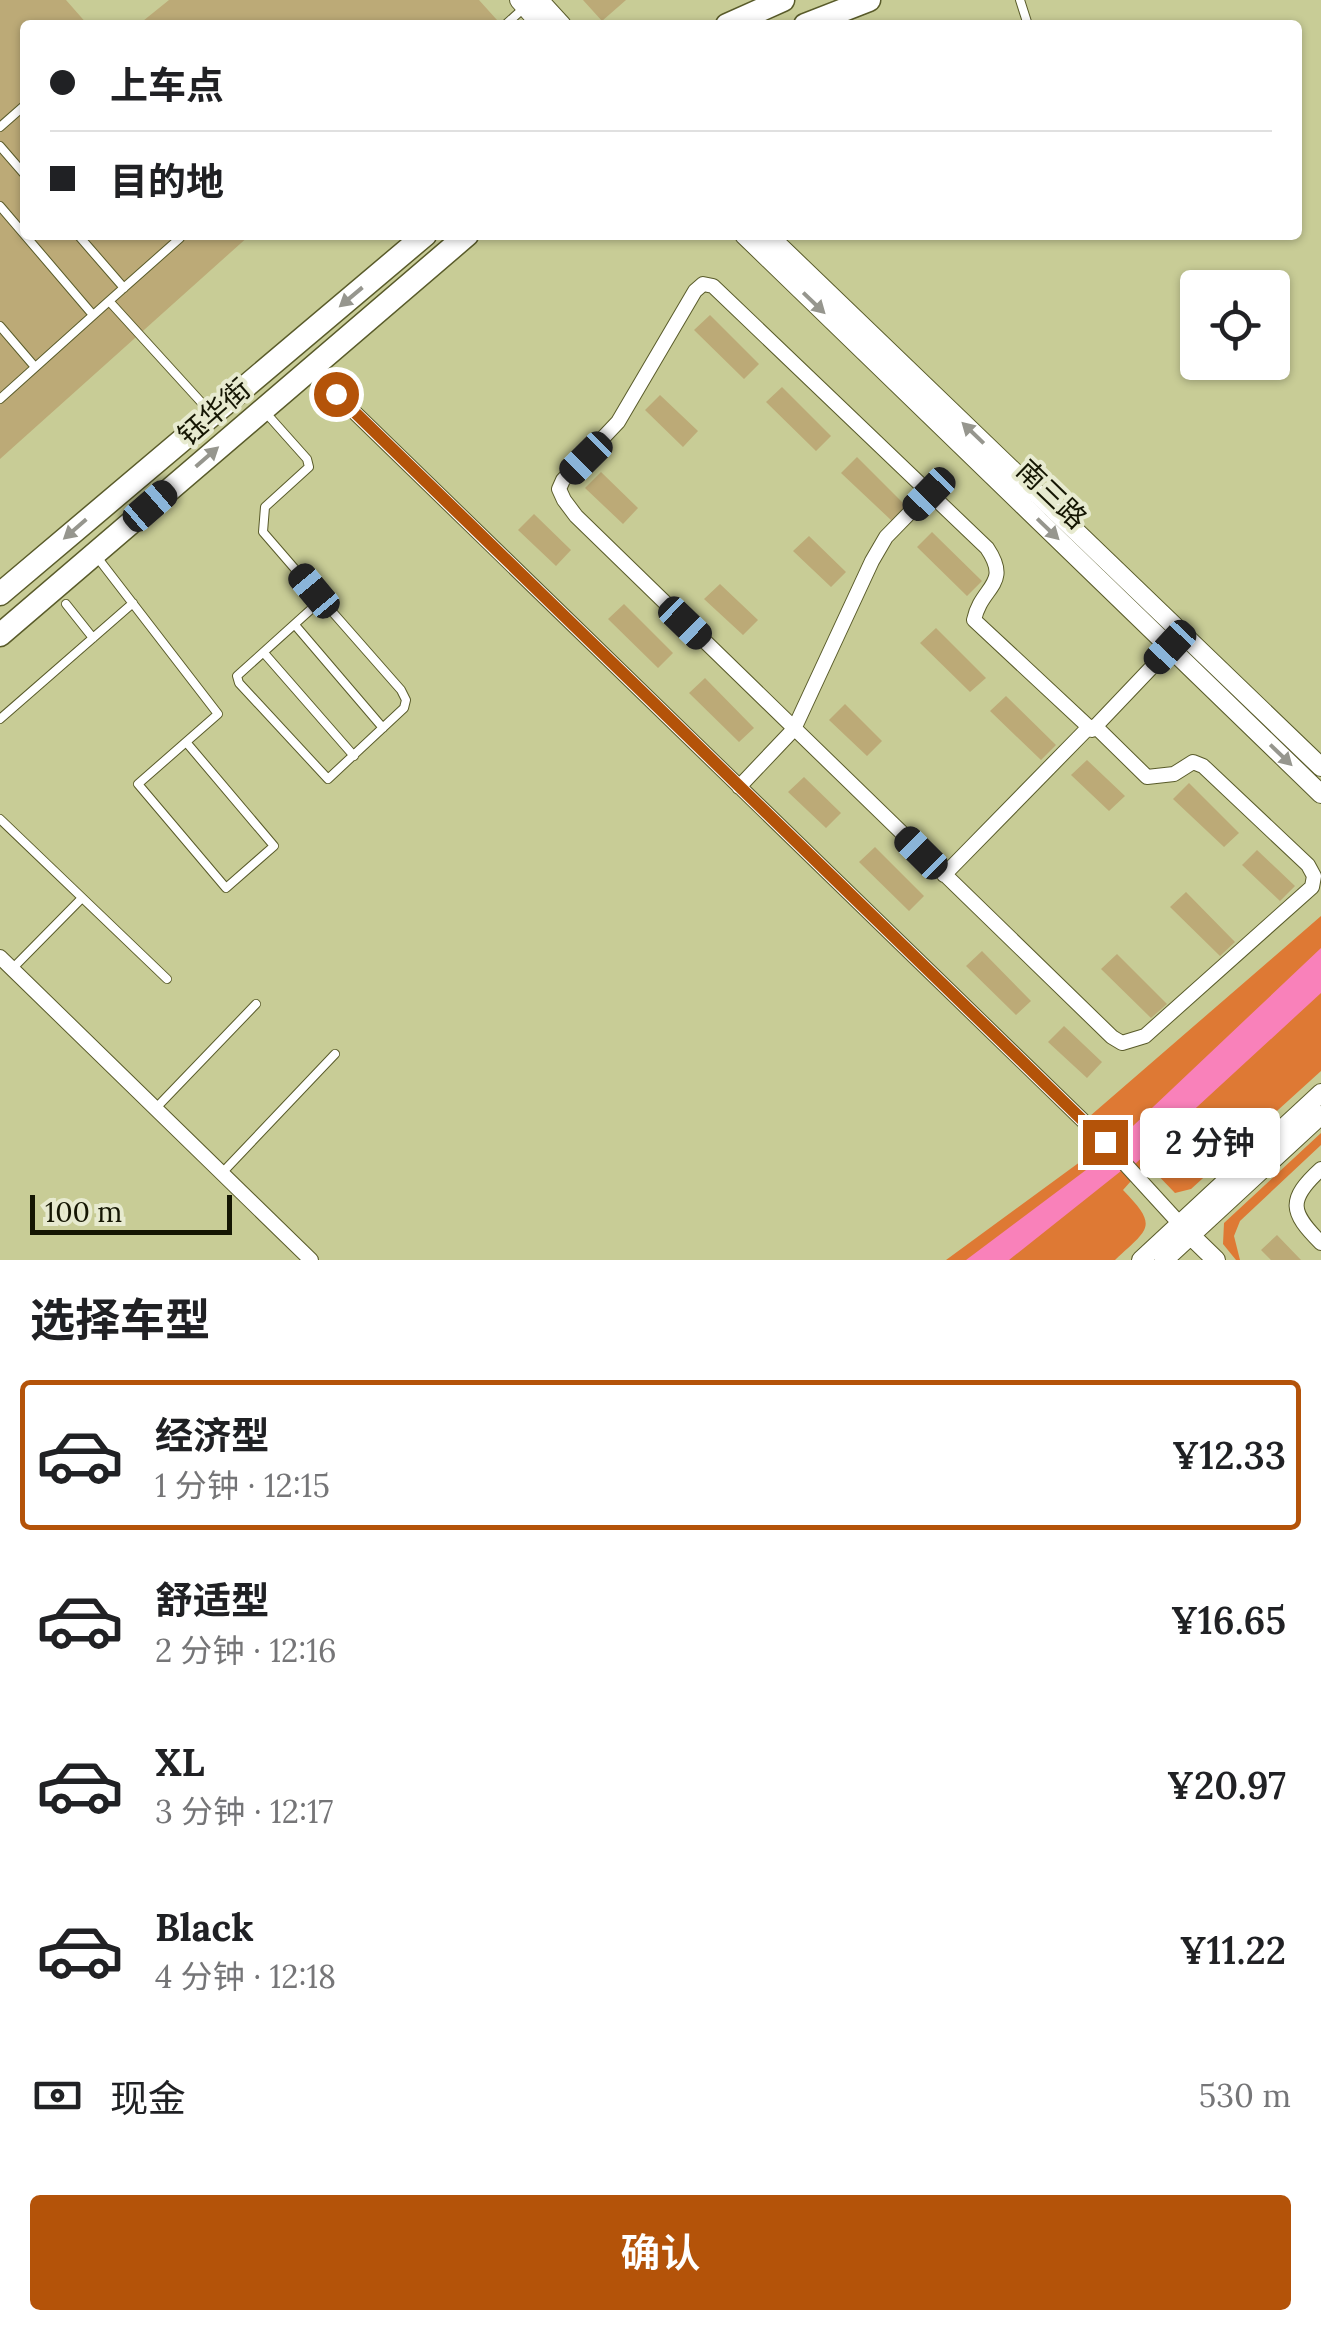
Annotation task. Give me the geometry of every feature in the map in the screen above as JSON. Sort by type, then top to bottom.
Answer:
[{"type":"main road","points":[[738,20],[783,0]]},
{"type":"main road","points":[[818,20],[869,0]]},
{"type":"main road","name":"钰华街","points":[[0,594],[415,240]]},
{"type":"main road","name":"钰华街","points":[[0,635],[461,240]]},
{"type":"street","points":[[528,2],[555,20]]},
{"type":"street","name":"南三路","points":[[749,240],[1321,794]]},
{"type":"street","name":"南三路","points":[[773,240],[1321,768]]},
{"type":"street","points":[[703,284],[713,286],[987,548],[996,562],[997,581],[977,607],[974,620],[1092,727],[1147,777],[1174,774],[1193,762],[1203,766],[1308,865],[1314,876],[1312,887],[1145,1036],[1122,1044],[576,516],[559,489],[618,422],[695,290],[703,284]]},
{"type":"street","points":[[309,368],[1105,1142],[1216,1260]]},
{"type":"street","points":[[739,787],[794,729],[872,561],[886,538],[929,494]]},
{"type":"street","points":[[944,875],[1170,647]]},
{"type":"street","points":[[0,957],[311,1260]]},
{"type":"street","points":[[1164,1260],[1185,1230],[1321,1094]]},
{"type":"street","points":[[1141,1260],[1185,1230],[1321,1116]]},
{"type":"street","points":[[1321,1169],[1299,1194],[1296,1210],[1299,1221],[1321,1243]]},
{"type":"lane","points":[[510,20],[528,2]]},
{"type":"lane","points":[[0,126],[20,109]]},
{"type":"lane","points":[[0,146],[20,168]]},
{"type":"lane","points":[[0,206],[20,230]]},
{"type":"lane","points":[[29,240],[93,316]]},
{"type":"lane","points":[[82,240],[124,288]]},
{"type":"lane","points":[[0,399],[178,240]]},
{"type":"lane","points":[[109,301],[211,414]]},
{"type":"lane","points":[[0,326],[35,366]]},
{"type":"lane","points":[[263,410],[307,459],[309,467],[266,507],[264,532],[401,690],[406,700],[404,708],[328,778],[238,682],[237,676],[318,603],[314,591]]},
{"type":"lane","points":[[94,554],[218,714],[186,742],[138,784],[226,888],[274,846],[186,742]]},
{"type":"lane","points":[[0,719],[133,603]]},
{"type":"lane","points":[[66,604],[93,638]]},
{"type":"lane","points":[[295,625],[383,728]]},
{"type":"lane","points":[[264,653],[354,756]]},
{"type":"lane","points":[[0,819],[167,979]]},
{"type":"lane","points":[[12,969],[82,898]]},
{"type":"lane","points":[[156,1108],[256,1004]]},
{"type":"lane","points":[[222,1173],[335,1054]]},
{"type":"shaded area","points":[[1321,916],[1321,1071],[1191,1189],[1175,1193],[1149,1166],[1141,1171],[1090,1116]]},
{"type":"shaded area","points":[[1321,948],[1321,993],[1135,1164],[1115,1143]]},
{"type":"shaded area","points":[[1321,1133],[1321,1145],[1240,1221],[1234,1236],[1240,1260],[1236,1260],[1223,1244],[1224,1223]]},
{"type":"shaded area","points":[[1099,1148],[1131,1181],[1123,1190],[1145,1220],[1142,1234],[1115,1260],[946,1260]]},
{"type":"shaded area","points":[[1106,1155],[1121,1171],[1009,1260],[966,1260]]},
{"type":"building","points":[[0,0],[66,0],[84,20],[20,20],[20,240],[244,240],[0,459]]},
{"type":"building","points":[[169,0],[479,0],[497,20],[144,20]]},
{"type":"building","points":[[583,0],[626,0],[603,20]]},
{"type":"building","points":[[710,315],[759,364],[744,379],[694,330]]},
{"type":"building","points":[[782,387],[831,436],[816,451],[766,402]]},
{"type":"building","points":[[660,395],[698,431],[683,447],[645,410]]},
{"type":"building","points":[[857,457],[907,507],[892,521],[841,473]]},
{"type":"building","points":[[601,472],[638,508],[623,524],[585,488]]},
{"type":"building","points":[[534,514],[571,550],[556,566],[518,530]]},
{"type":"building","points":[[932,532],[982,581],[967,596],[917,547]]},
{"type":"building","points":[[809,536],[846,572],[831,587],[793,551]]},
{"type":"building","points":[[720,584],[758,620],[743,635],[704,599]]},
{"type":"building","points":[[624,604],[673,653],[658,668],[608,619]]},
{"type":"building","points":[[936,628],[986,678],[970,692],[920,643]]},
{"type":"building","points":[[705,678],[754,728],[739,742],[689,693]]},
{"type":"building","points":[[1006,696],[1056,745],[1041,760],[990,711]]},
{"type":"building","points":[[845,704],[882,741],[867,756],[829,720]]},
{"type":"building","points":[[1087,760],[1125,796],[1109,811],[1071,775]]},
{"type":"building","points":[[804,777],[841,813],[826,828],[788,792]]},
{"type":"building","points":[[1189,783],[1239,833],[1224,847],[1173,799]]},
{"type":"building","points":[[875,847],[924,896],[909,911],[859,862]]},
{"type":"building","points":[[1257,850],[1295,886],[1280,901],[1242,865]]},
{"type":"building","points":[[1186,892],[1235,942],[1220,956],[1170,907]]},
{"type":"building","points":[[982,951],[1031,1001],[1016,1015],[966,966]]},
{"type":"building","points":[[1117,954],[1167,1004],[1151,1018],[1101,969]]},
{"type":"building","points":[[1064,1026],[1102,1062],[1087,1078],[1048,1042]]},
{"type":"building","points":[[1277,1235],[1301,1260],[1271,1260],[1261,1250]]},
{"type":"route","points":[[336,394],[1105,1142]]}]
